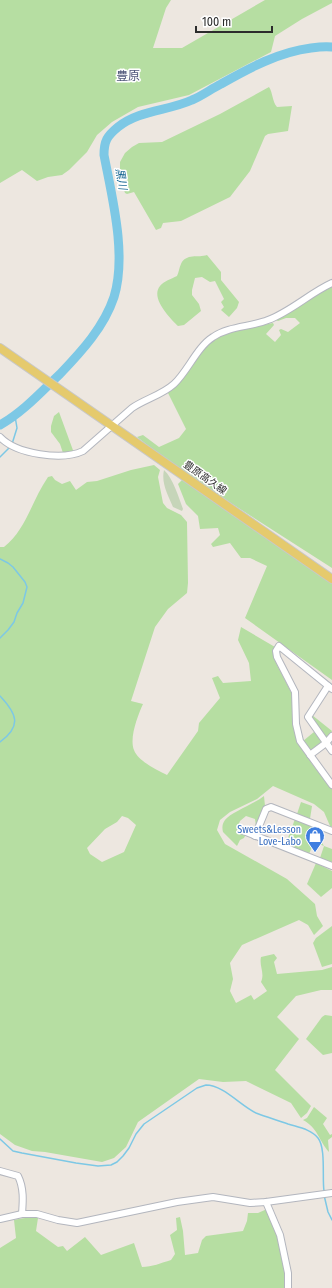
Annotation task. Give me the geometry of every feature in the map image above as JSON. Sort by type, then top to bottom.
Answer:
[{"type":"main road","name":"豊原高久線","points":[[0,348],[67,393],[332,579]]},
{"type":"street","points":[[2,441],[37,454],[48,456],[75,455],[83,451],[140,402],[170,388],[206,342],[213,337],[228,330],[268,320],[332,283]]},
{"type":"street","points":[[332,751],[308,717],[330,688],[279,646],[276,651],[277,657],[295,692],[297,730],[300,741],[332,785]]},
{"type":"street","points":[[310,755],[326,743],[332,736]]},
{"type":"street","points":[[255,836],[266,809],[271,807],[332,831]]},
{"type":"street","points":[[240,830],[332,866]]},
{"type":"street","points":[[0,1171],[18,1176],[23,1196],[22,1214]]},
{"type":"street","points":[[0,1219],[22,1214],[37,1214],[77,1223],[213,1196],[250,1203],[331,1193]]},
{"type":"street","points":[[266,1202],[280,1235],[288,1273],[288,1288]]},
{"type":"green space","points":[[0,0],[171,0],[166,8],[153,48],[182,48],[265,0],[332,0],[332,3],[275,36],[271,52],[189,95],[138,107],[112,122],[97,135],[87,152],[62,175],[48,177],[37,181],[22,170],[0,183]]},
{"type":"green space","points":[[269,87],[277,107],[292,106],[288,131],[268,134],[265,136],[250,171],[230,197],[181,221],[163,223],[161,228],[156,230],[134,192],[127,194],[125,193],[120,177],[120,162],[125,153],[139,143],[162,142],[220,114]]},
{"type":"green space","points":[[207,255],[221,272],[221,280],[239,302],[237,308],[229,317],[221,310],[224,307],[221,302],[224,299],[215,281],[210,282],[202,277],[195,278],[192,295],[199,304],[201,311],[184,325],[178,326],[162,308],[159,302],[157,296],[160,286],[177,276],[181,264],[186,258]]},
{"type":"green space","points":[[332,285],[332,568],[181,471],[137,437],[143,435],[159,447],[179,438],[186,429],[168,393],[180,382],[207,344],[228,332],[273,323],[274,325],[266,334],[275,342],[281,335],[279,330],[281,329],[288,332],[300,323],[295,318],[286,318],[278,321],[276,320]]},
{"type":"green space","points":[[59,412],[74,453],[63,453],[60,444],[51,432],[54,416]]},
{"type":"green space","points":[[154,465],[160,470],[158,477],[163,503],[167,508],[181,515],[187,522],[188,583],[187,593],[168,609],[155,627],[131,701],[143,704],[133,733],[134,750],[139,758],[153,768],[167,775],[198,731],[199,723],[220,698],[212,678],[218,676],[223,683],[251,681],[249,663],[238,640],[241,627],[275,647],[274,653],[277,665],[291,692],[300,743],[312,764],[332,789],[332,827],[330,826],[324,812],[314,804],[273,786],[257,799],[230,812],[220,820],[217,830],[225,844],[287,879],[315,904],[317,916],[323,926],[314,935],[308,925],[299,920],[242,945],[230,963],[233,979],[230,991],[236,1003],[251,995],[254,1000],[267,991],[261,982],[261,957],[274,954],[277,958],[274,962],[277,974],[322,970],[332,967],[332,990],[321,990],[296,996],[277,1017],[299,1039],[275,1070],[311,1106],[307,1113],[301,1118],[291,1103],[246,1081],[223,1082],[199,1079],[138,1122],[126,1147],[114,1158],[102,1162],[32,1151],[15,1145],[0,1134],[0,547],[4,547],[18,532],[48,477],[52,476],[55,480],[62,484],[70,481],[76,490],[87,482],[97,481],[131,470]],"holes":[[[122,816],[128,818],[136,825],[124,852],[102,862],[90,854],[87,848],[105,829],[117,822]]]},
{"type":"green space","points":[[164,470],[175,488],[183,509],[182,511],[173,507],[163,480]]},
{"type":"green space","points":[[182,480],[332,583],[332,680],[245,618],[267,566],[250,558],[241,558],[230,543],[213,547],[211,544],[220,535],[218,528],[200,529],[198,516],[186,504],[178,484]]},
{"type":"green space","points":[[312,715],[332,731],[329,737],[324,736],[311,717]]},
{"type":"green space","points":[[314,732],[321,741],[320,744],[314,749],[309,749],[303,741]]},
{"type":"green space","points":[[264,796],[265,806],[256,826],[255,819],[246,816],[240,821],[238,826],[246,834],[237,846],[223,832],[222,826],[224,822],[232,814]]},
{"type":"green space","points":[[301,802],[312,806],[310,819],[297,814]]},
{"type":"green space","points":[[295,819],[311,825],[324,846],[314,842],[309,854],[285,846]]},
{"type":"green space","points":[[324,846],[332,849],[332,863],[320,858]]},
{"type":"green space","points":[[316,863],[332,871],[332,888],[321,897],[307,884]]},
{"type":"green space","points":[[332,926],[332,964],[322,967],[313,943],[316,938]]},
{"type":"green space","points":[[325,1015],[332,1016],[332,1053],[323,1055],[306,1039]]},
{"type":"green space","points":[[314,1107],[327,1118],[323,1124],[330,1135],[332,1134],[332,1137],[328,1140],[329,1152],[312,1127],[303,1120],[307,1118]]},
{"type":"green space","points":[[267,1209],[275,1227],[281,1247],[285,1268],[286,1288],[0,1288],[0,1248],[16,1238],[14,1220],[38,1218],[36,1231],[58,1247],[63,1246],[67,1251],[85,1237],[101,1255],[134,1243],[142,1267],[146,1267],[171,1260],[175,1254],[170,1235],[177,1230],[176,1218],[180,1217],[185,1255],[198,1253],[202,1240],[206,1236],[243,1231],[248,1213],[258,1213]]},
{"type":"waterway","name":"黒川","points":[[0,425],[32,401],[60,374],[92,338],[110,308],[118,281],[119,263],[117,226],[104,155],[106,142],[111,133],[126,121],[144,114],[183,104],[199,97],[242,72],[276,57],[299,50],[332,47]]},
{"type":"waterway","points":[[12,444],[17,428],[15,416]]},
{"type":"waterway","points":[[0,457],[10,447]]},
{"type":"waterway","points":[[0,559],[13,567],[25,582],[27,587],[23,603],[14,622],[0,638]]},
{"type":"waterway","points":[[0,696],[6,702],[15,720],[12,731],[0,742]]},
{"type":"waterway","points":[[0,1139],[13,1151],[76,1163],[98,1166],[111,1165],[123,1156],[136,1134],[144,1124],[197,1088],[206,1085],[219,1088],[256,1113],[312,1132],[318,1138],[322,1149],[324,1191]]},
{"type":"waterway","points":[[324,1195],[328,1212],[332,1220]]},
{"type":"place","name":"Sweets&Lesson Love-Labo","points":[[315,853]]},
{"type":"district","name":"豊原","points":[[128,76]]}]
